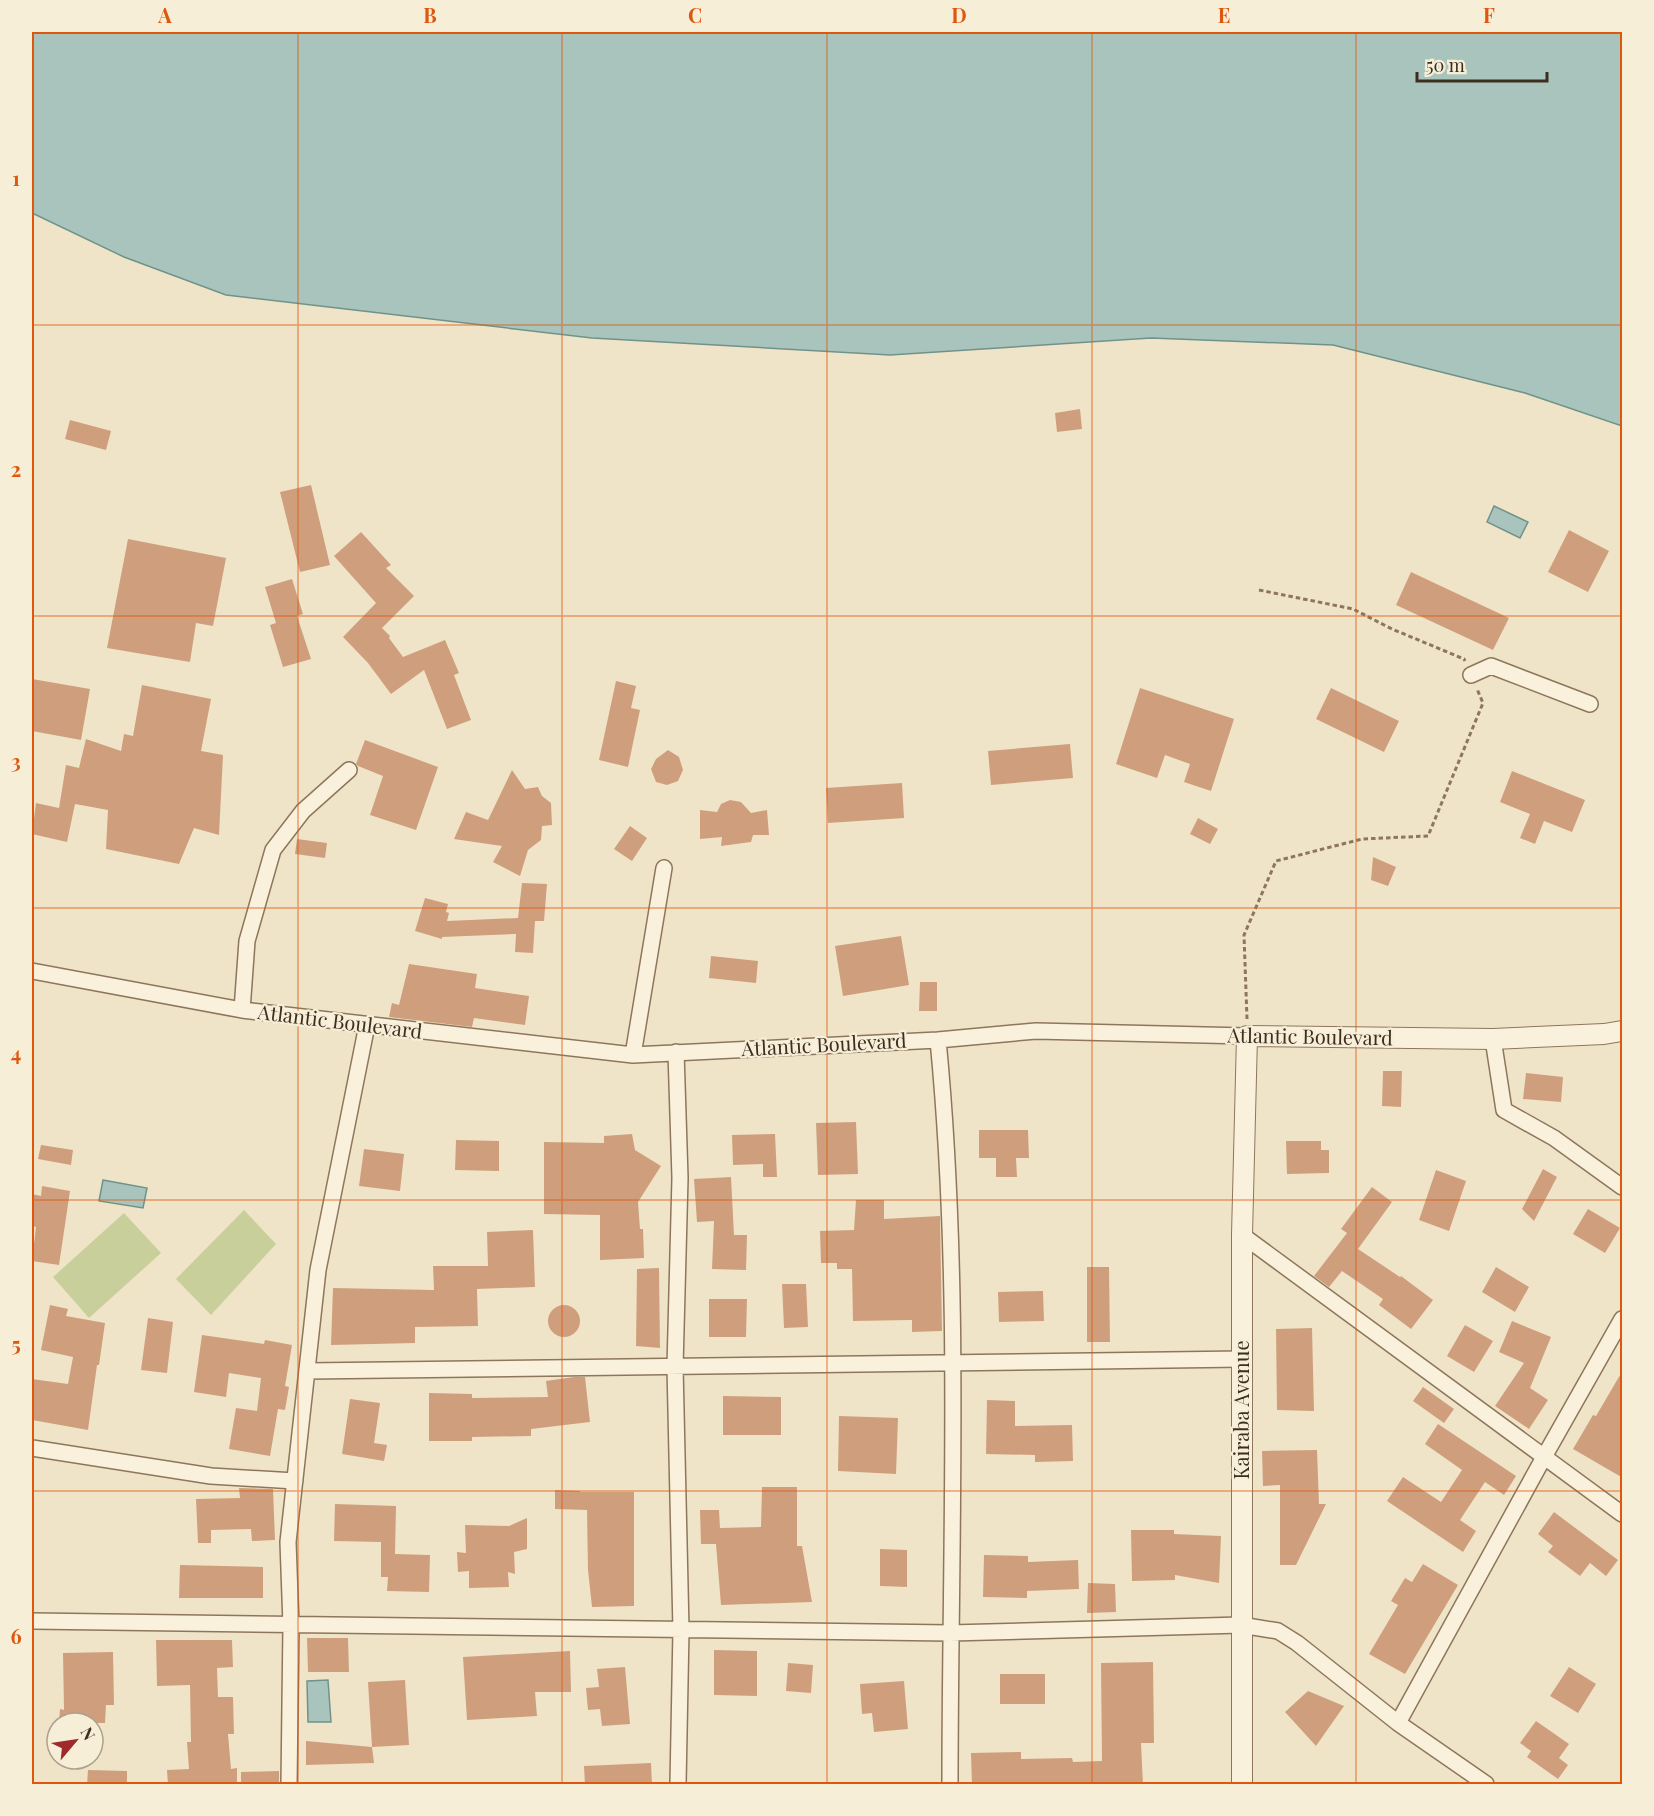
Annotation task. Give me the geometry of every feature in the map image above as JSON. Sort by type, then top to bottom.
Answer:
[{"type":"street","points":[[1471,675],[1491,666],[1590,704]]},
{"type":"street","points":[[242,1010],[247,941],[273,850],[303,811],[348,770]]},
{"type":"street","points":[[633,1055],[664,868]]},
{"type":"street","name":"Atlantic Boulevard","points":[[32,970],[242,1010],[633,1055],[939,1040],[1036,1031],[1493,1039],[1604,1034],[1623,1030]]},
{"type":"street","points":[[289,1785],[291,1625],[288,1542],[318,1270],[367,1025]]},
{"type":"street","name":"Kairaba Avenue","points":[[1242,1785],[1242,1235],[1247,1036]]},
{"type":"street","points":[[1493,1039],[1504,1110],[1554,1138],[1623,1187]]},
{"type":"street","points":[[939,1040],[945,1112],[954,1363],[950,1785]]},
{"type":"street","points":[[676,1052],[680,1178],[675,1367],[681,1629],[678,1785]]},
{"type":"street","points":[[1242,1235],[1623,1514]]},
{"type":"street","points":[[1398,1723],[1623,1318]]},
{"type":"street","points":[[307,1371],[1243,1359]]},
{"type":"street","points":[[32,1448],[211,1476],[295,1481]]},
{"type":"street","points":[[32,1621],[950,1633],[1241,1625],[1278,1631],[1297,1643],[1398,1723],[1486,1785]]},
{"type":"path","points":[[1247,1036],[1244,935],[1276,861],[1362,838],[1428,836],[1483,704],[1464,659],[1392,629],[1353,609],[1259,590]]},
{"type":"green space","points":[[244,1210],[276,1244],[211,1315],[176,1279]]},
{"type":"green space","points":[[124,1213],[161,1253],[89,1318],[53,1277]]},
{"type":"water","points":[[32,32],[1622,32],[1622,426],[1525,393],[1333,345],[1151,338],[890,355],[592,338],[226,295],[124,257],[32,213]]},
{"type":"water","points":[[1494,506],[1528,522],[1520,538],[1487,522]]},
{"type":"water","points":[[103,1180],[147,1188],[143,1208],[99,1201]]},
{"type":"water","points":[[328,1680],[331,1722],[308,1722],[307,1681]]},
{"type":"building","points":[[1080,409],[1082,429],[1057,432],[1055,413]]},
{"type":"building","points":[[70,420],[111,431],[106,450],[65,439]]},
{"type":"building","points":[[311,485],[330,565],[300,572],[280,492]]},
{"type":"building","points":[[1569,530],[1609,551],[1588,592],[1548,572]]},
{"type":"building","points":[[361,532],[391,565],[386,568],[414,596],[382,628],[403,657],[445,640],[459,673],[454,675],[471,720],[447,729],[424,670],[391,694],[368,663],[343,637],[376,603],[334,556]]},
{"type":"building","points":[[128,539],[226,558],[213,626],[196,623],[190,662],[107,648]]},
{"type":"building","points":[[1411,572],[1509,618],[1493,650],[1396,605]]},
{"type":"building","points":[[292,579],[303,614],[297,616],[311,659],[283,667],[270,625],[276,623],[265,587]]},
{"type":"building","points":[[32,679],[90,689],[81,740],[32,731]]},
{"type":"building","points":[[616,681],[636,686],[631,708],[640,710],[628,767],[599,760]]},
{"type":"building","points":[[142,685],[211,699],[201,751],[223,755],[219,835],[194,828],[179,864],[106,849],[108,810],[75,804],[67,842],[32,834],[36,803],[59,808],[66,765],[79,768],[86,739],[121,751],[124,734],[133,736]]},
{"type":"building","points":[[1140,688],[1234,719],[1211,791],[1184,782],[1190,764],[1165,755],[1157,778],[1116,764]]},
{"type":"building","points":[[1331,688],[1399,721],[1384,752],[1316,719]]},
{"type":"building","points":[[365,740],[438,767],[416,830],[370,815],[383,776],[356,764]]},
{"type":"building","points":[[1070,744],[1073,778],[991,785],[988,751]]},
{"type":"building","points":[[668,750],[679,757],[683,770],[678,781],[667,785],[656,782],[651,769],[656,759]]},
{"type":"building","points":[[512,770],[525,789],[538,787],[542,796],[551,803],[552,825],[542,826],[541,840],[528,850],[520,876],[493,862],[502,846],[454,839],[466,812],[488,820]]},
{"type":"building","points":[[1512,771],[1585,800],[1572,832],[1544,821],[1535,844],[1520,838],[1530,814],[1500,802]]},
{"type":"building","points":[[902,783],[904,818],[828,823],[826,788]]},
{"type":"building","points":[[730,800],[741,802],[751,813],[767,810],[769,835],[753,835],[751,842],[721,846],[722,837],[700,839],[700,810],[717,812],[721,804]]},
{"type":"building","points":[[1198,818],[1218,829],[1210,844],[1190,834]]},
{"type":"building","points":[[630,826],[647,838],[632,861],[614,849]]},
{"type":"building","points":[[297,839],[327,843],[325,858],[295,854]]},
{"type":"building","points":[[1373,857],[1396,867],[1388,886],[1371,880]]},
{"type":"building","points":[[522,883],[547,884],[544,921],[535,921],[533,953],[515,952],[516,934],[442,937],[442,939],[415,931],[425,898],[448,904],[447,921],[518,918]]},
{"type":"building","points":[[901,936],[909,985],[843,996],[835,946]]},
{"type":"building","points":[[711,956],[758,961],[756,983],[709,978]]},
{"type":"building","points":[[409,964],[477,974],[475,988],[529,996],[525,1025],[474,1018],[472,1027],[389,1017],[392,1003],[399,1005]]},
{"type":"building","points":[[920,982],[937,982],[937,1011],[919,1011]]},
{"type":"building","points":[[1383,1071],[1402,1071],[1401,1107],[1382,1106]]},
{"type":"building","points":[[1526,1073],[1563,1077],[1561,1102],[1523,1099]]},
{"type":"building","points":[[856,1122],[858,1174],[818,1175],[816,1123]]},
{"type":"building","points":[[979,1130],[1028,1130],[1029,1158],[1016,1158],[1017,1177],[996,1177],[996,1158],[979,1158]]},
{"type":"building","points":[[632,1134],[635,1150],[661,1166],[638,1202],[640,1229],[643,1229],[644,1258],[600,1260],[600,1215],[544,1214],[544,1142],[604,1143],[604,1136]]},
{"type":"building","points":[[775,1134],[777,1177],[763,1177],[763,1164],[733,1165],[732,1135]]},
{"type":"building","points":[[456,1140],[499,1141],[499,1171],[455,1170]]},
{"type":"building","points":[[1286,1141],[1321,1141],[1321,1150],[1329,1150],[1329,1173],[1287,1174]]},
{"type":"building","points":[[41,1145],[73,1150],[71,1165],[38,1159]]},
{"type":"building","points":[[364,1149],[404,1154],[400,1191],[359,1186]]},
{"type":"building","points":[[1543,1169],[1557,1177],[1534,1221],[1522,1209]]},
{"type":"building","points":[[1436,1170],[1466,1181],[1449,1231],[1419,1220]]},
{"type":"building","points":[[731,1177],[734,1235],[747,1235],[746,1270],[712,1269],[714,1221],[697,1222],[694,1179]]},
{"type":"building","points":[[42,1186],[70,1191],[59,1265],[32,1261],[36,1227],[32,1226],[32,1194],[41,1196]]},
{"type":"building","points":[[1372,1187],[1392,1202],[1358,1249],[1401,1276],[1433,1300],[1411,1329],[1379,1305],[1383,1299],[1342,1271],[1329,1287],[1314,1276],[1347,1233],[1341,1229]]},
{"type":"building","points":[[856,1200],[884,1200],[884,1219],[940,1216],[942,1331],[912,1332],[912,1320],[853,1321],[852,1269],[837,1269],[837,1263],[821,1263],[820,1231],[854,1230]]},
{"type":"building","points":[[1588,1209],[1620,1228],[1605,1253],[1573,1234]]},
{"type":"building","points":[[533,1230],[535,1287],[477,1289],[478,1326],[415,1327],[415,1343],[331,1345],[333,1288],[434,1290],[433,1266],[488,1266],[487,1232]]},
{"type":"building","points":[[1087,1267],[1109,1267],[1110,1342],[1087,1342]]},
{"type":"building","points":[[1496,1267],[1529,1287],[1515,1312],[1482,1292]]},
{"type":"building","points":[[659,1268],[660,1348],[636,1346],[637,1269]]},
{"type":"building","points":[[782,1284],[806,1284],[808,1327],[784,1328]]},
{"type":"building","points":[[1043,1291],[1044,1321],[999,1322],[998,1292]]},
{"type":"building","points":[[709,1299],[747,1299],[746,1337],[709,1337]]},
{"type":"building","points":[[50,1305],[68,1309],[66,1316],[105,1323],[88,1430],[32,1420],[32,1379],[68,1384],[73,1357],[41,1350]]},
{"type":"building","points":[[564,1305],[576,1309],[580,1321],[576,1333],[564,1337],[552,1333],[548,1321],[552,1309]]},
{"type":"building","points":[[148,1318],[173,1322],[167,1373],[141,1370]]},
{"type":"building","points":[[1512,1321],[1551,1337],[1530,1388],[1548,1400],[1529,1429],[1495,1406],[1524,1363],[1499,1352]]},
{"type":"building","points":[[1465,1325],[1493,1341],[1474,1372],[1447,1356]]},
{"type":"building","points":[[1312,1328],[1314,1411],[1277,1410],[1276,1329]]},
{"type":"building","points":[[202,1335],[264,1344],[265,1340],[292,1345],[285,1386],[289,1387],[285,1410],[278,1409],[270,1456],[229,1449],[236,1408],[257,1411],[261,1378],[229,1373],[226,1397],[194,1392]]},
{"type":"building","points":[[1623,1370],[1623,1478],[1573,1449]]},
{"type":"building","points":[[585,1377],[590,1422],[531,1429],[531,1436],[472,1437],[472,1441],[429,1441],[429,1393],[472,1394],[472,1398],[548,1397],[546,1381]]},
{"type":"building","points":[[1423,1387],[1454,1409],[1444,1423],[1413,1401]]},
{"type":"building","points":[[723,1396],[781,1397],[781,1435],[723,1435]]},
{"type":"building","points":[[350,1399],[380,1403],[374,1443],[387,1445],[384,1461],[342,1454]]},
{"type":"building","points":[[987,1400],[1015,1401],[1015,1426],[1072,1425],[1073,1461],[1035,1462],[1035,1455],[986,1454]]},
{"type":"building","points":[[839,1416],[898,1418],[896,1474],[838,1471]]},
{"type":"building","points":[[1438,1424],[1516,1476],[1504,1495],[1485,1482],[1460,1520],[1476,1531],[1463,1552],[1387,1501],[1403,1477],[1441,1502],[1462,1470],[1425,1444]]},
{"type":"building","points":[[1317,1450],[1319,1504],[1326,1504],[1296,1565],[1280,1565],[1280,1485],[1263,1486],[1262,1451]]},
{"type":"building","points":[[762,1487],[797,1487],[797,1546],[802,1546],[812,1602],[721,1605],[716,1544],[701,1544],[700,1510],[719,1510],[720,1528],[761,1527]]},
{"type":"building","points":[[239,1488],[273,1489],[275,1540],[252,1541],[251,1529],[211,1530],[211,1543],[198,1543],[196,1499],[240,1498]]},
{"type":"building","points":[[555,1490],[634,1492],[634,1606],[592,1607],[588,1570],[587,1510],[555,1509]]},
{"type":"building","points":[[335,1504],[396,1506],[395,1554],[430,1555],[429,1592],[387,1591],[388,1577],[381,1577],[381,1542],[334,1541]]},
{"type":"building","points":[[1554,1512],[1618,1560],[1606,1576],[1590,1563],[1580,1576],[1548,1552],[1553,1546],[1538,1534]]},
{"type":"building","points":[[527,1518],[527,1549],[514,1552],[515,1574],[508,1572],[509,1587],[469,1588],[469,1571],[458,1572],[457,1552],[466,1553],[465,1525],[509,1526]]},
{"type":"building","points":[[1131,1530],[1174,1530],[1174,1534],[1221,1536],[1219,1583],[1175,1575],[1175,1580],[1132,1581]]},
{"type":"building","points":[[880,1549],[907,1550],[907,1587],[880,1586]]},
{"type":"building","points":[[984,1555],[1028,1556],[1028,1562],[1078,1560],[1079,1589],[1027,1591],[1027,1598],[983,1597]]},
{"type":"building","points":[[1423,1564],[1458,1585],[1405,1674],[1369,1654],[1398,1605],[1391,1601],[1405,1578],[1412,1582]]},
{"type":"building","points":[[180,1565],[263,1567],[263,1598],[179,1598]]},
{"type":"building","points":[[1088,1583],[1115,1584],[1116,1612],[1087,1613]]},
{"type":"building","points":[[307,1638],[348,1638],[349,1672],[308,1672]]},
{"type":"building","points":[[156,1640],[232,1640],[233,1667],[217,1668],[218,1697],[233,1697],[234,1734],[228,1734],[231,1769],[237,1768],[237,1785],[168,1785],[167,1770],[189,1769],[187,1742],[191,1742],[190,1685],[157,1686]]},
{"type":"building","points":[[714,1650],[757,1651],[757,1696],[714,1695]]},
{"type":"building","points":[[570,1651],[571,1692],[535,1692],[537,1716],[467,1720],[463,1657]]},
{"type":"building","points":[[113,1652],[114,1705],[106,1705],[105,1723],[105,1711],[60,1711],[60,1709],[64,1710],[63,1653]]},
{"type":"building","points":[[1153,1662],[1154,1743],[1141,1743],[1143,1785],[972,1785],[971,1753],[1021,1752],[1021,1759],[1072,1758],[1073,1762],[1102,1761],[1101,1663]]},
{"type":"building","points":[[788,1663],[813,1665],[811,1693],[786,1691]]},
{"type":"building","points":[[625,1667],[630,1724],[602,1726],[600,1709],[588,1710],[586,1688],[599,1687],[597,1669]]},
{"type":"building","points":[[1569,1667],[1596,1684],[1578,1713],[1550,1696]]},
{"type":"building","points":[[1000,1674],[1045,1674],[1045,1704],[1000,1704]]},
{"type":"building","points":[[405,1680],[409,1745],[372,1747],[368,1682]]},
{"type":"building","points":[[904,1681],[908,1729],[874,1732],[872,1713],[862,1714],[860,1684]]},
{"type":"building","points":[[1308,1691],[1344,1706],[1316,1746],[1285,1712]]},
{"type":"building","points":[[1536,1721],[1569,1744],[1559,1758],[1568,1765],[1558,1779],[1527,1757],[1531,1751],[1520,1743]]},
{"type":"building","points":[[306,1741],[372,1747],[374,1763],[306,1765]]},
{"type":"building","points":[[651,1763],[652,1785],[585,1785],[584,1766]]},
{"type":"building","points":[[88,1771],[127,1771],[127,1785],[87,1785]]},
{"type":"building","points":[[279,1771],[279,1785],[241,1785],[241,1772]]}]
